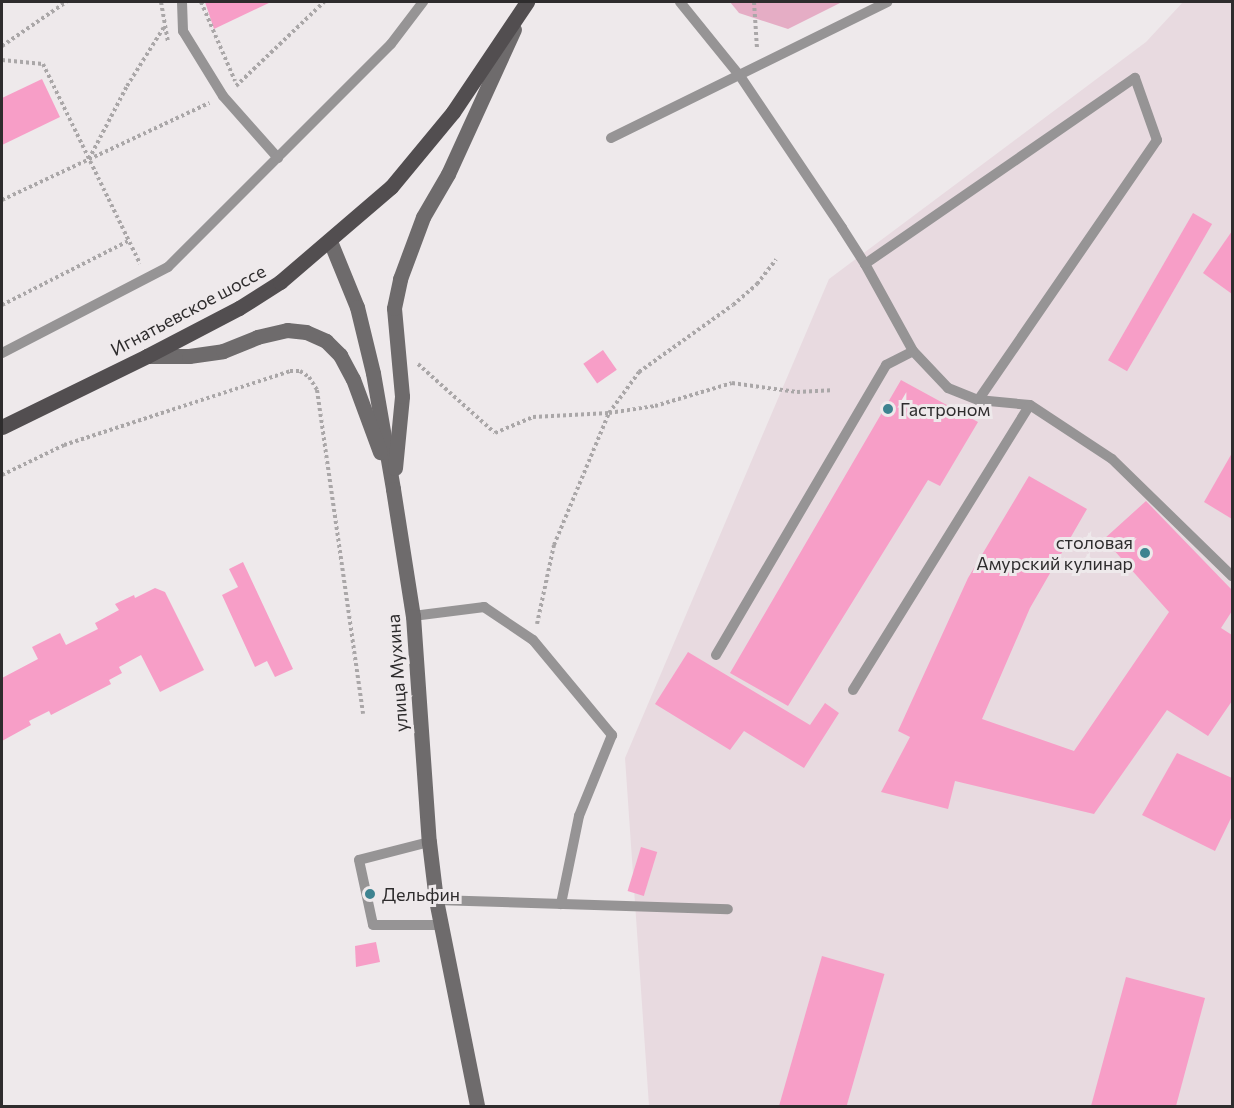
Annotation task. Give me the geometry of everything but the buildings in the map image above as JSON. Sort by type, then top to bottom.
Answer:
[{"type":"main road","name":"Игнатьевское шоссе","points":[[2,427],[147,356],[239,308],[280,282],[391,187],[453,112],[526,3]]},
{"type":"main road","points":[[393,489],[402,396],[394,318],[400,279],[423,217],[448,174],[526,3]]},
{"type":"main road","name":"улица Мухина","points":[[330,241],[357,307],[373,373],[393,489],[413,616],[429,842],[436,900],[477,1107]]},
{"type":"main road","points":[[147,356],[189,356],[223,351],[257,337],[287,330],[306,332],[326,341],[340,355],[353,379],[393,489]]},
{"type":"lane","points":[[182,2],[183,31],[223,96],[278,158]]},
{"type":"lane","points":[[2,353],[168,267],[391,44],[423,2]]},
{"type":"lane","points":[[680,2],[740,76],[866,264],[913,351],[948,388],[978,400],[1030,405],[1112,459],[1233,576]]},
{"type":"lane","points":[[611,138],[887,2]]},
{"type":"lane","points":[[866,264],[1135,78],[1157,140],[978,400]]},
{"type":"lane","points":[[716,655],[886,365],[913,351]]},
{"type":"lane","points":[[853,690],[1030,405]]},
{"type":"lane","points":[[413,616],[484,607],[533,640],[612,735],[579,816],[561,904]]},
{"type":"lane","points":[[429,842],[359,860],[373,925],[440,925]]},
{"type":"lane","points":[[436,900],[728,909]]},
{"type":"path","points":[[2,46],[66,2]]},
{"type":"path","points":[[201,2],[237,85]]},
{"type":"path","points":[[2,200],[223,96],[324,2]]},
{"type":"path","points":[[754,2],[759,66]]},
{"type":"path","points":[[89,159],[127,86],[164,27]]},
{"type":"path","points":[[2,60],[43,64],[147,278]]},
{"type":"path","points":[[2,305],[128,241]]},
{"type":"path","points":[[533,640],[554,545],[609,413],[639,372],[734,305],[757,284],[776,260]]},
{"type":"path","points":[[415,361],[495,433],[533,417],[609,413],[655,406],[732,383],[797,392],[831,390]]},
{"type":"path","points":[[2,475],[64,445],[290,370],[300,371],[309,377],[317,390],[363,714]]},
{"type":"shaded area","points":[[730,2],[842,2],[788,29],[739,13]]},
{"type":"shaded area","points":[[1183,2],[1232,2],[1232,1106],[649,1106],[625,758],[829,279],[1146,42]]},
{"type":"place","name":"Гастроном","points":[[888,409]]},
{"type":"place","name":"столовая Амурский кулинар","points":[[1145,553]]},
{"type":"place","name":"Дельфин","points":[[370,894]]}]
